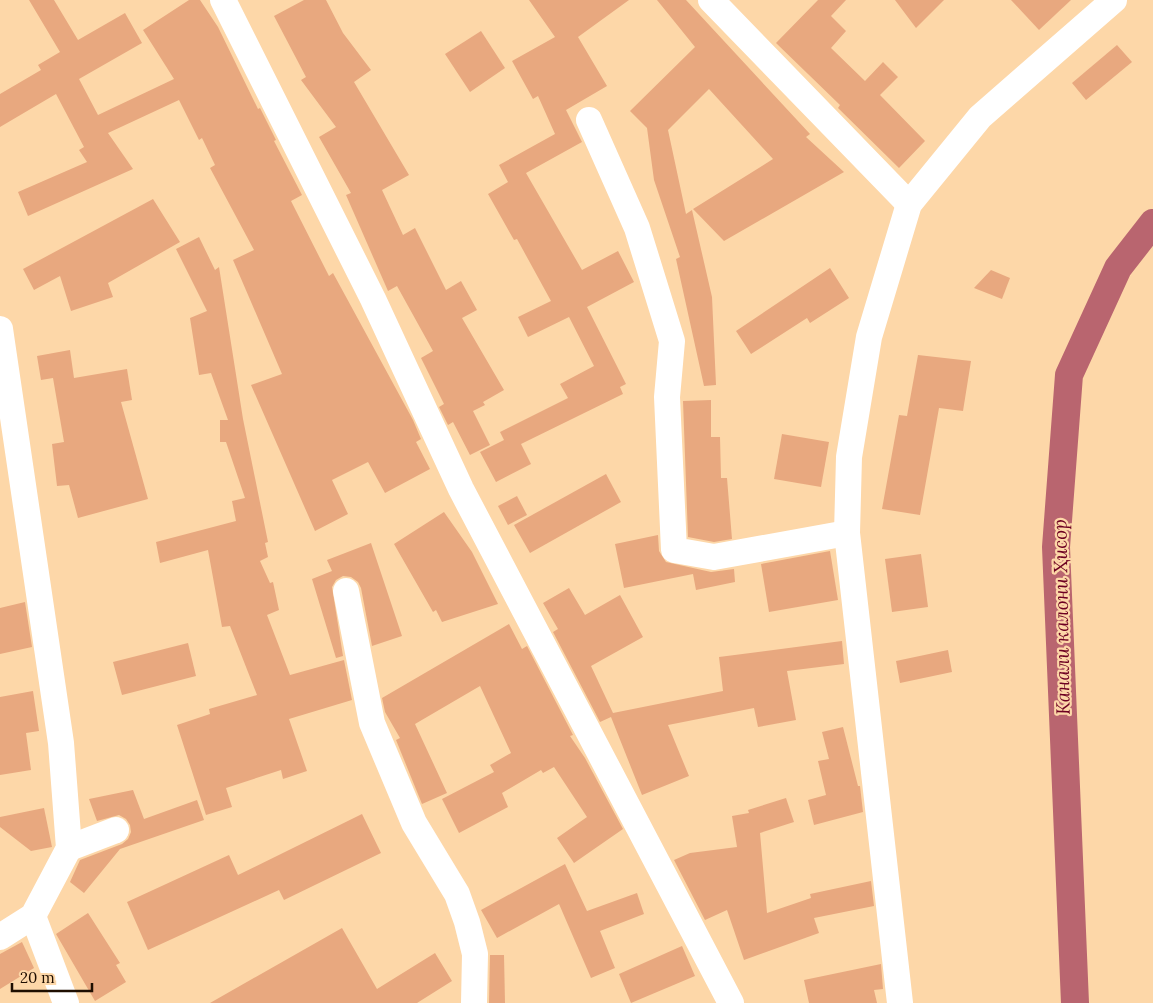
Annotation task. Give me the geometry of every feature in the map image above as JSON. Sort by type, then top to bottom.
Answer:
[{"type":"street","points":[[223,0],[373,299],[462,489],[731,1003]]},
{"type":"street","points":[[712,0],[909,204]]},
{"type":"street","points":[[900,1003],[846,533],[849,457],[870,337],[909,204],[980,117],[1114,0]]},
{"type":"street","points":[[589,120],[637,228],[672,341],[667,396],[674,550],[714,558],[846,533]]},
{"type":"street","points":[[0,330],[61,743],[68,848],[34,916],[0,937]]},
{"type":"street","points":[[346,591],[372,724],[414,823],[457,894],[467,922],[475,954],[474,1003]]},
{"type":"street","points":[[68,848],[116,830]]},
{"type":"street","points":[[34,916],[66,1003]]},
{"type":"building","points":[[29,0],[54,0],[78,40],[125,13],[142,43],[79,79],[98,115],[174,79],[143,30],[189,0],[200,0],[218,27],[302,195],[291,201],[329,276],[333,273],[413,420],[421,439],[416,442],[430,469],[385,493],[368,462],[332,480],[348,514],[315,531],[251,385],[282,374],[233,260],[254,250],[210,168],[215,165],[202,138],[199,140],[179,100],[108,133],[133,169],[28,216],[18,192],[87,162],[79,150],[84,147],[56,94],[0,127],[0,94],[41,70],[38,65],[60,52]]},
{"type":"building","points":[[304,0],[326,0],[343,33],[371,70],[354,82],[409,175],[382,190],[403,235],[415,228],[446,290],[461,281],[477,310],[462,318],[504,390],[483,402],[485,405],[473,411],[490,445],[470,455],[453,422],[448,425],[439,407],[444,404],[421,358],[433,351],[397,286],[388,291],[346,195],[351,193],[319,137],[336,127],[301,80],[306,77],[274,16]]},
{"type":"building","points":[[529,0],[629,0],[578,37],[607,86],[566,110],[582,142],[526,173],[582,270],[618,251],[634,282],[587,307],[626,384],[620,387],[623,394],[521,444],[531,464],[496,482],[480,452],[504,440],[500,432],[568,398],[560,384],[594,366],[569,317],[528,337],[518,317],[551,301],[517,239],[514,240],[488,194],[508,182],[499,165],[555,134],[538,96],[533,99],[512,61],[555,37]]},
{"type":"building","points":[[657,0],[686,0],[810,134],[806,137],[844,172],[724,241],[693,209],[773,159],[709,89],[668,130],[686,214],[692,210],[712,297],[716,385],[704,386],[676,259],[680,257],[654,180],[647,128],[630,111],[695,47]]},
{"type":"building","points":[[818,0],[846,0],[831,16],[846,31],[831,48],[865,81],[883,62],[898,77],[880,95],[925,141],[899,168],[838,108],[840,105],[776,43]]},
{"type":"building","points":[[895,0],[944,0],[916,28]]},
{"type":"building","points":[[1011,0],[1071,0],[1039,30]]},
{"type":"building","points":[[481,31],[505,68],[470,92],[445,54]]},
{"type":"building","points":[[1117,45],[1132,62],[1086,100],[1072,83]]},
{"type":"building","points":[[153,199],[180,242],[108,283],[113,297],[71,311],[60,276],[34,290],[23,269]]},
{"type":"building","points":[[199,237],[215,270],[219,267],[243,419],[268,542],[265,543],[268,557],[260,561],[270,583],[273,582],[279,610],[267,615],[290,675],[344,660],[352,700],[289,719],[307,771],[283,779],[281,770],[226,788],[232,807],[206,815],[177,725],[210,714],[209,709],[257,695],[230,626],[222,627],[208,550],[160,563],[156,542],[236,521],[232,501],[245,498],[226,442],[220,442],[220,420],[228,420],[211,373],[199,375],[190,318],[207,311],[176,249]]},
{"type":"building","points":[[830,268],[849,298],[810,323],[807,318],[751,354],[736,331]]},
{"type":"building","points":[[991,270],[1010,278],[1002,299],[974,288]]},
{"type":"building","points":[[70,350],[74,378],[127,369],[132,400],[121,402],[148,499],[78,518],[69,485],[57,486],[52,444],[64,442],[53,378],[41,380],[37,356]]},
{"type":"building","points":[[918,355],[971,361],[963,411],[939,408],[920,515],[882,509],[899,415],[907,416]]},
{"type":"building","points":[[711,400],[711,437],[720,437],[721,478],[727,478],[732,539],[714,542],[688,537],[683,401]]},
{"type":"building","points":[[782,434],[829,442],[821,487],[774,479]]},
{"type":"building","points":[[606,474],[621,502],[530,553],[514,525]]},
{"type":"building","points":[[517,496],[527,515],[508,525],[498,506]]},
{"type":"building","points":[[444,512],[472,552],[498,604],[442,622],[436,610],[433,612],[394,544]]},
{"type":"building","points":[[658,535],[659,551],[666,562],[711,572],[734,569],[735,582],[696,590],[693,574],[624,588],[615,544]]},
{"type":"building","points":[[371,543],[402,636],[372,646],[361,588],[358,582],[351,577],[343,576],[336,580],[332,587],[343,656],[336,658],[312,579],[332,571],[327,560]]},
{"type":"building","points":[[830,551],[838,600],[769,612],[761,564]]},
{"type":"building","points":[[921,554],[928,607],[892,612],[885,559]]},
{"type":"building","points":[[569,588],[585,615],[620,595],[643,637],[591,666],[613,713],[723,691],[719,657],[842,641],[844,664],[787,671],[796,720],[758,727],[754,708],[668,725],[689,776],[642,795],[611,717],[600,722],[553,632],[558,629],[543,603]]},
{"type":"building","points":[[25,602],[32,647],[0,654],[0,608]]},
{"type":"building","points":[[509,624],[522,649],[527,646],[573,735],[570,736],[585,758],[623,829],[574,863],[557,838],[587,817],[554,767],[543,773],[541,770],[502,793],[508,807],[459,833],[442,799],[494,772],[490,765],[511,753],[480,686],[415,724],[447,793],[422,804],[396,740],[400,738],[385,712],[382,698]]},
{"type":"building","points":[[188,643],[196,676],[122,695],[113,662]]},
{"type":"building","points":[[948,650],[952,672],[900,683],[896,661]]},
{"type":"building","points":[[33,691],[39,731],[26,733],[31,770],[0,775],[0,697]]},
{"type":"building","points":[[843,727],[858,786],[860,786],[863,812],[814,825],[808,800],[826,795],[818,761],[829,759],[822,732]]},
{"type":"building","points":[[133,790],[144,819],[197,800],[204,820],[120,849],[84,893],[70,882],[80,860],[122,844],[128,839],[131,832],[130,825],[126,819],[119,815],[97,821],[89,799]]},
{"type":"building","points":[[786,798],[794,822],[760,833],[767,913],[811,898],[810,894],[871,881],[874,906],[814,918],[819,933],[744,960],[727,910],[705,920],[674,860],[690,853],[737,847],[732,816],[749,813],[748,810]]},
{"type":"building","points":[[44,808],[52,847],[31,851],[0,827],[0,817]]},
{"type":"building","points":[[362,814],[381,853],[284,900],[279,890],[148,950],[127,902],[229,855],[238,875]]},
{"type":"building","points":[[565,864],[587,911],[637,893],[644,914],[600,931],[615,968],[591,978],[559,904],[497,938],[481,910]]},
{"type":"building","points":[[88,913],[120,963],[116,965],[126,982],[95,1001],[56,934]]},
{"type":"building","points":[[342,928],[377,989],[435,953],[452,981],[417,1003],[210,1003]]},
{"type":"building","points":[[22,942],[34,968],[0,989],[0,954]]},
{"type":"building","points":[[682,946],[695,976],[631,1003],[619,974]]},
{"type":"building","points":[[490,955],[504,955],[505,1003],[489,1003]]},
{"type":"building","points":[[881,964],[883,989],[874,990],[877,1003],[809,1003],[804,980]]},
{"type":"waterway","name":"Канали калони Ҳисор","points":[[1075,1003],[1056,547],[1069,375],[1118,268],[1153,223]]}]
